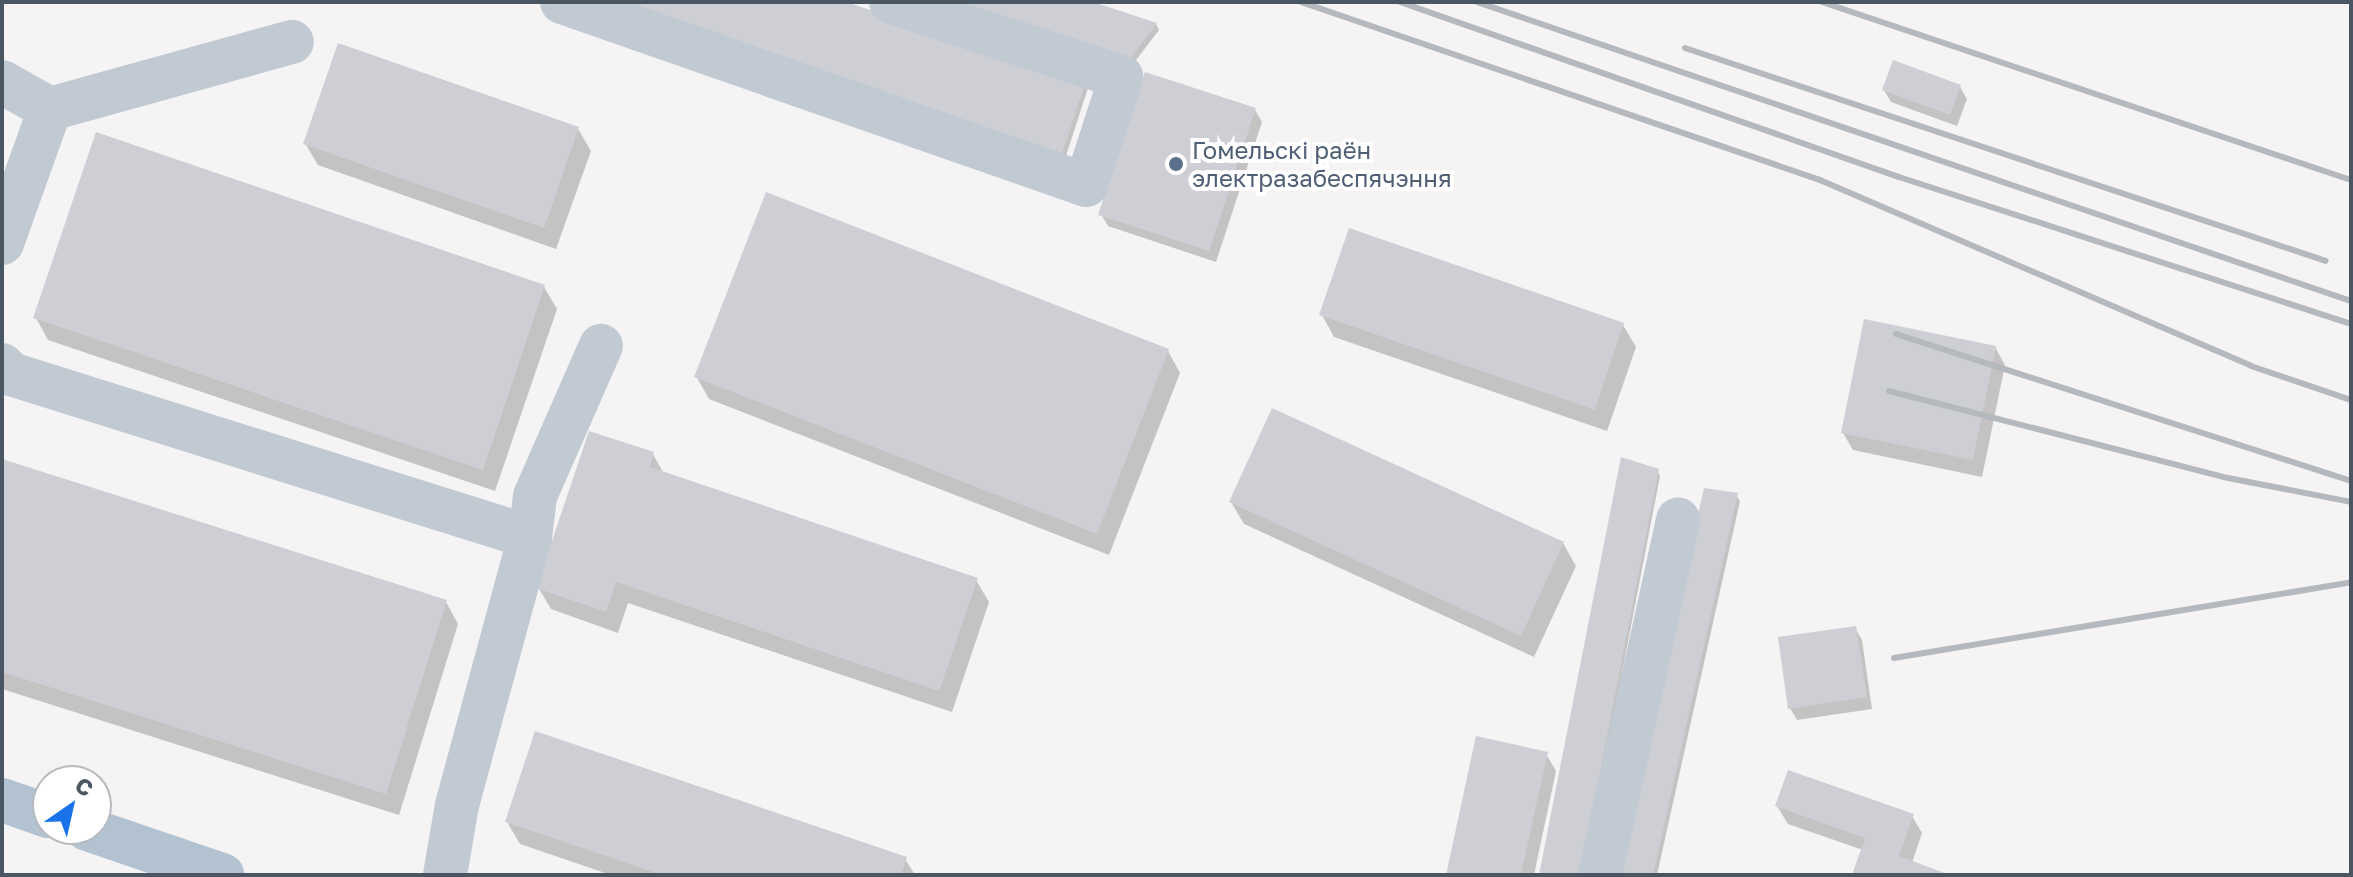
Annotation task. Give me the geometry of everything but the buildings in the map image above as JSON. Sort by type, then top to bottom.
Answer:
[{"type":"main road","points":[[2,800],[32,810]]},
{"type":"main road","points":[[112,838],[200,871]]},
{"type":"lane","points":[[562,2],[1086,185],[1121,77],[891,2]]},
{"type":"lane","points":[[2,82],[50,109],[292,42]]},
{"type":"lane","points":[[2,243],[50,109]]},
{"type":"lane","points":[[445,875],[457,805],[530,537],[535,496],[601,346]]},
{"type":"lane","points":[[2,365],[11,374],[530,537]]},
{"type":"lane","points":[[1600,875],[1678,519]]},
{"type":"railway","points":[[1301,2],[1820,180],[2251,366],[2351,400]]},
{"type":"railway","points":[[1400,2],[1899,177],[2351,324]]},
{"type":"railway","points":[[1477,2],[2351,301]]},
{"type":"railway","points":[[1822,2],[2351,180]]},
{"type":"railway","points":[[1685,48],[2326,261]]},
{"type":"railway","points":[[1896,334],[2351,481]]},
{"type":"railway","points":[[1889,391],[2228,478],[2351,502]]},
{"type":"railway","points":[[1894,658],[2351,582]]},
{"type":"place","name":"Гомельскі раён электразабеспячэння","points":[[1176,164]]}]
